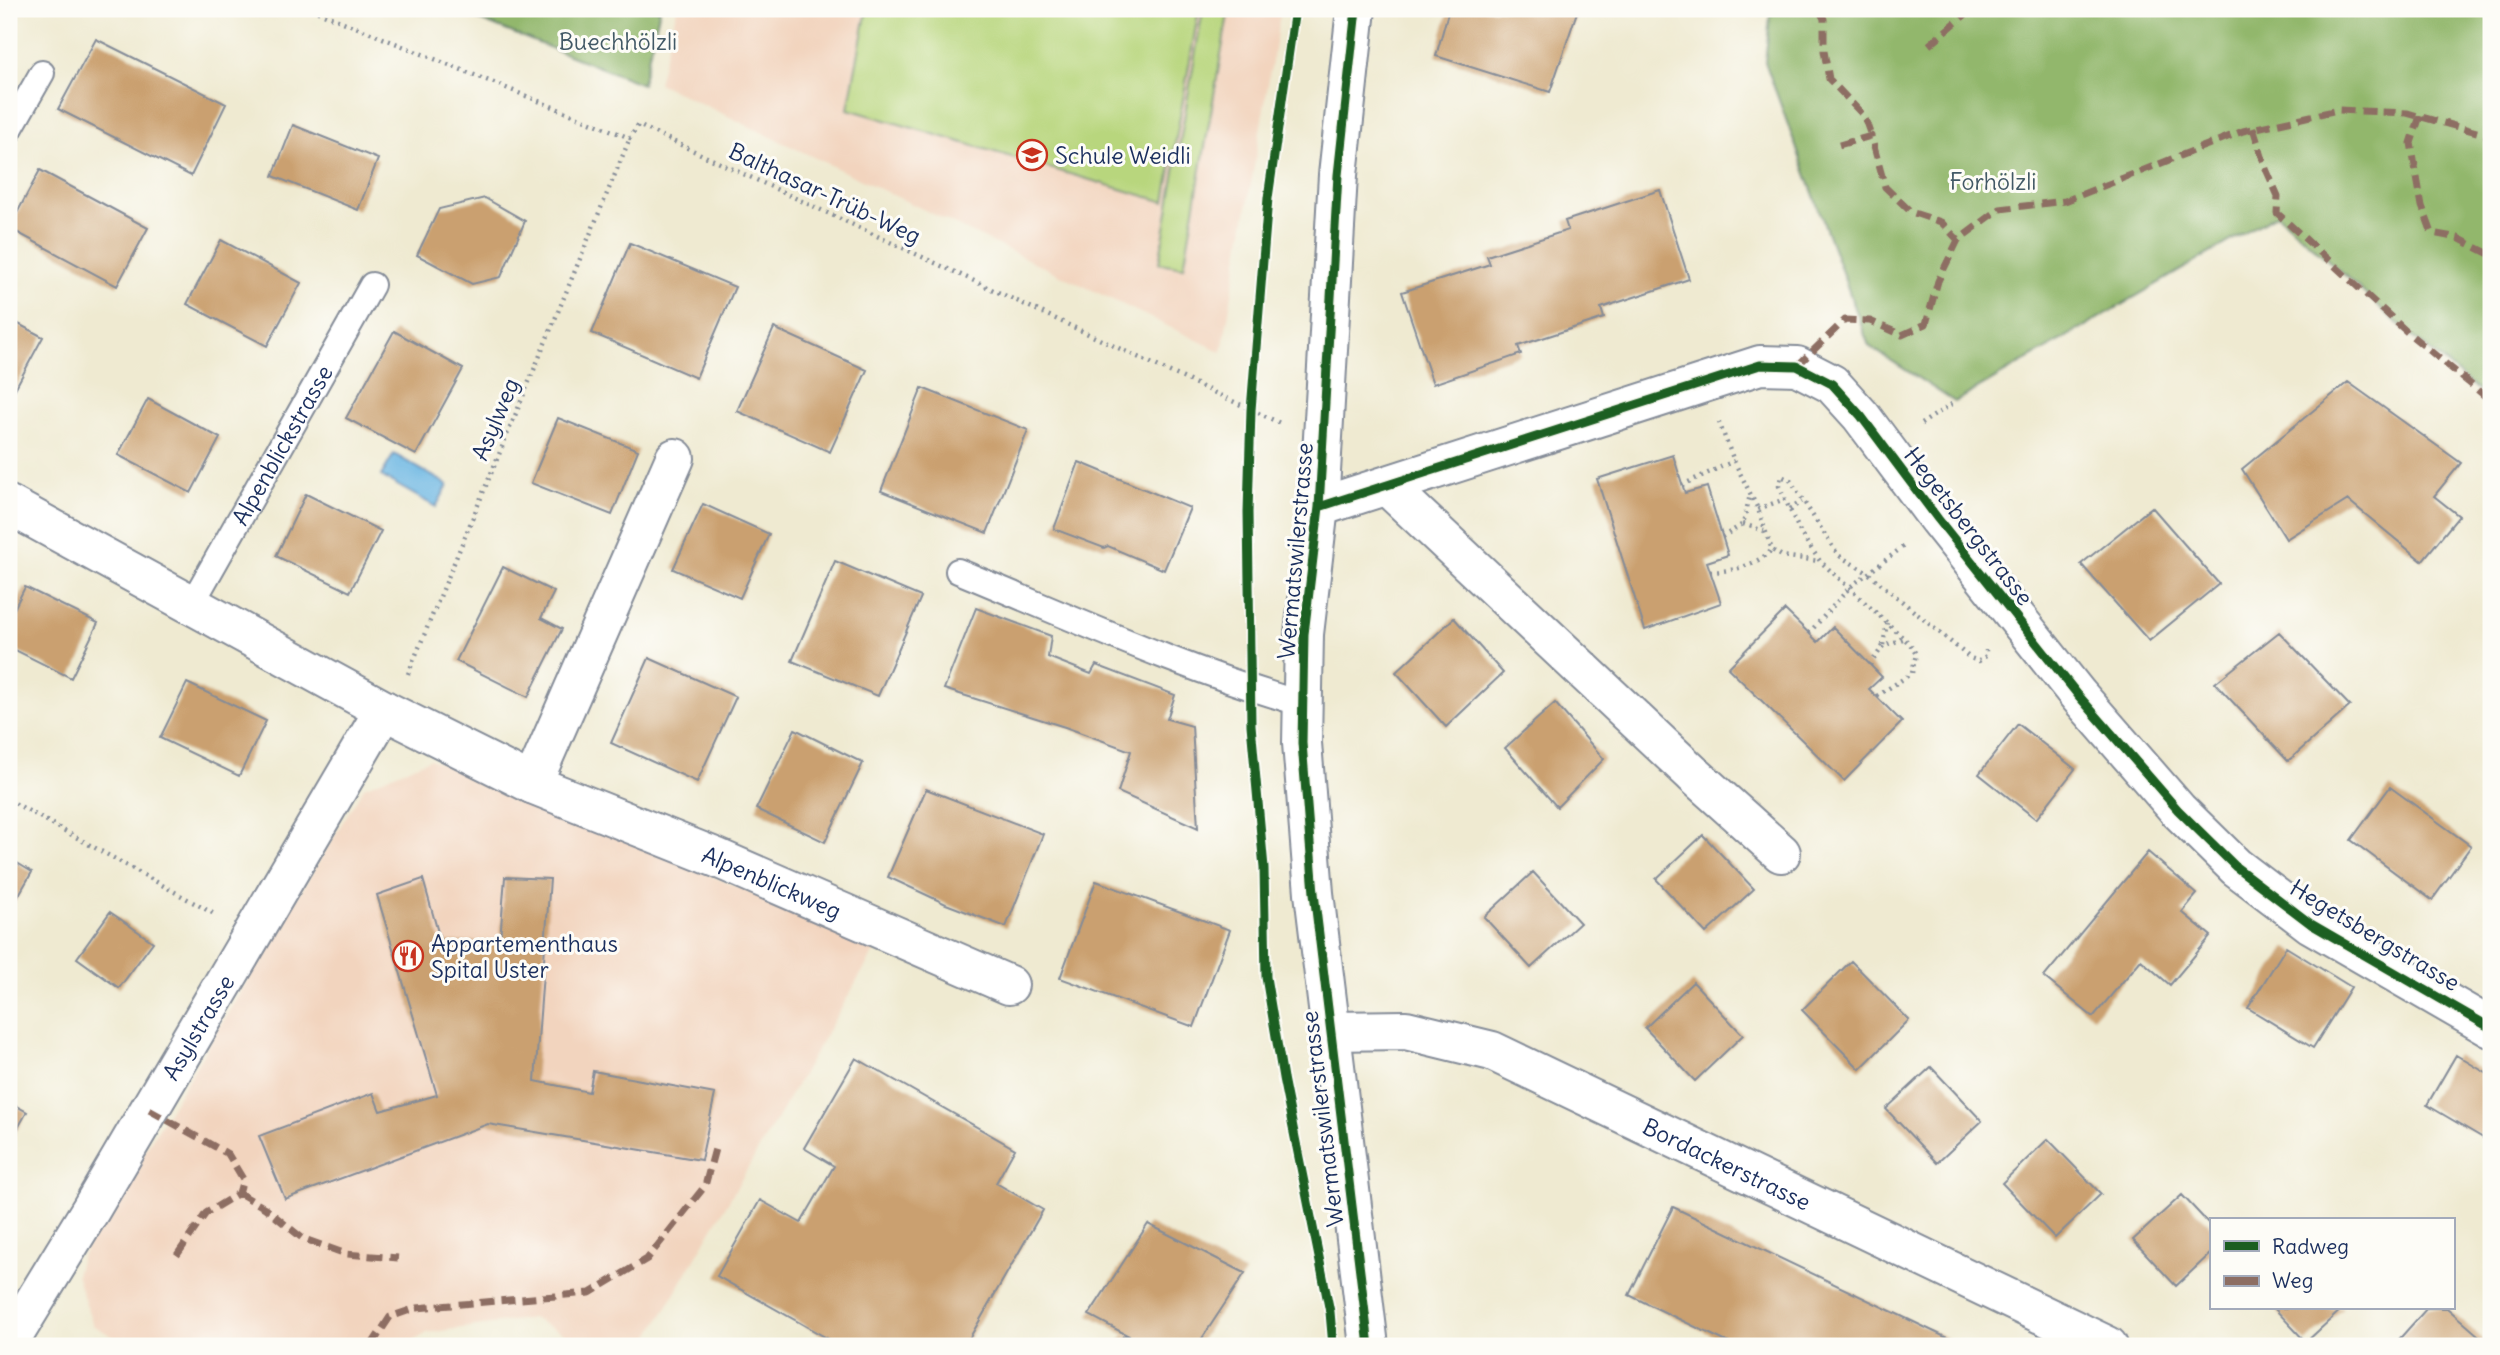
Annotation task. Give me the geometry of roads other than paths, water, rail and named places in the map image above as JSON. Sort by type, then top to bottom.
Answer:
[{"type":"street","name":"Wermatswilerstrasse","points":[[1356,9],[1338,174],[1320,507],[1304,634],[1302,743],[1314,893],[1369,1346]]},
{"type":"street","name":"Hegetsbergstrasse","points":[[1320,507],[1760,365],[1797,366],[1832,384],[1861,416],[1938,519],[2078,695],[2187,820],[2236,867],[2311,924],[2491,1028]]},
{"type":"street","points":[[531,784],[675,458]]},
{"type":"street","points":[[1387,486],[1693,774],[1781,853]]},
{"type":"street","points":[[9,505],[387,712]]},
{"type":"street","name":"Alpenblickweg","points":[[387,712],[531,784],[717,858],[1009,985]]},
{"type":"street","name":"Asylstrasse","points":[[13,1342],[252,935],[387,712]]},
{"type":"street","name":"Bordackerstrasse","points":[[1331,1031],[1406,1030],[1492,1051],[2108,1346]]},
{"type":"lane","points":[[9,131],[41,73]]},
{"type":"lane","name":"Alpenblickstrasse","points":[[191,605],[372,285]]},
{"type":"lane","points":[[958,571],[1166,657],[1250,689],[1303,704]]},
{"type":"water","points":[[394,454],[448,485],[436,507],[381,476]]},
{"type":"place","name":"Schule Weidli","points":[[1032,155]]},
{"type":"place","name":"Appartementhaus Spital Uster","points":[[408,956]]},
{"type":"park label","name":"Buechhölzli","points":[[618,41]]},
{"type":"park label","name":"Forhölzli","points":[[1993,181]]}]
